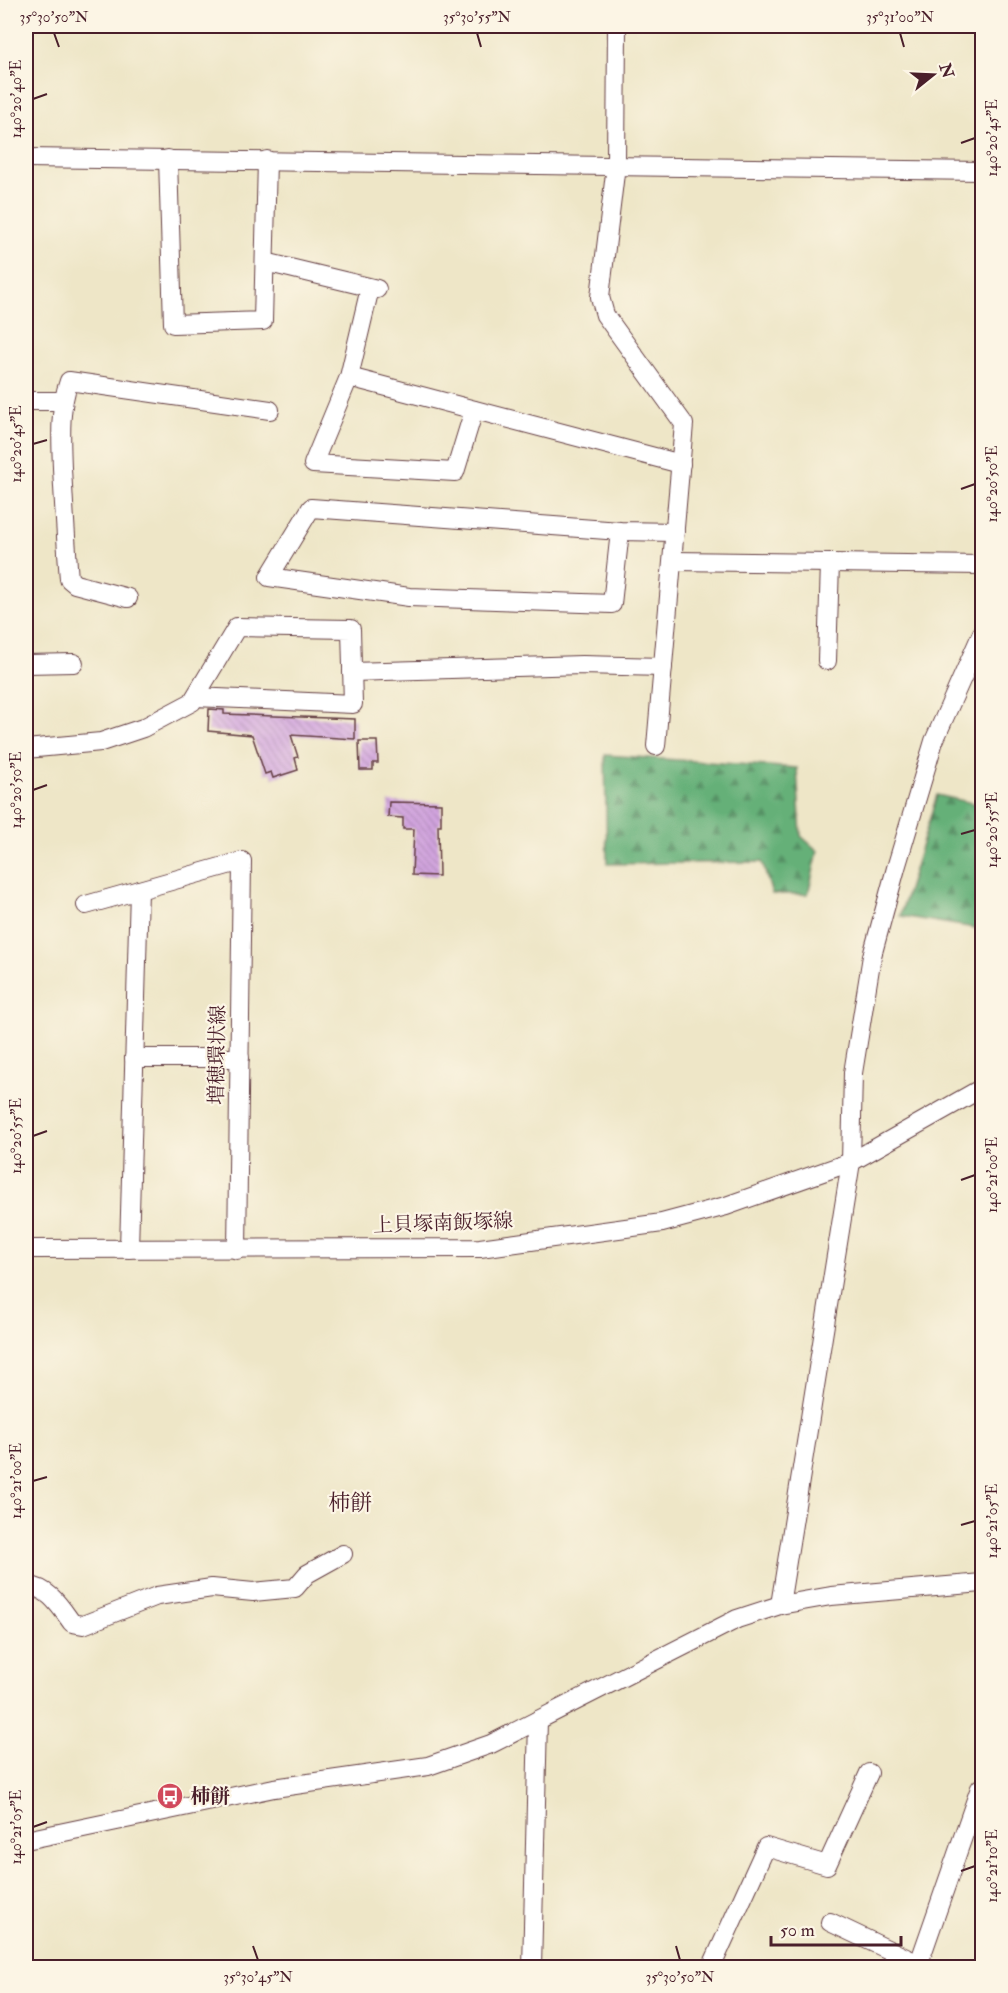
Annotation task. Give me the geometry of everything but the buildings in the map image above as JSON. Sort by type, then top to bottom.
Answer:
[{"type":"street","points":[[618,26],[616,165],[600,297],[605,315],[684,424],[656,746]]},
{"type":"street","points":[[26,158],[982,171]]},
{"type":"street","points":[[168,159],[173,324],[263,321],[267,160]]},
{"type":"street","points":[[265,262],[373,289],[350,377],[313,464],[455,472],[474,410]]},
{"type":"street","points":[[350,377],[681,464]]},
{"type":"street","points":[[128,598],[75,584],[69,579],[64,519],[62,401],[69,381],[270,410]]},
{"type":"street","points":[[26,401],[62,401]]},
{"type":"street","points":[[620,531],[612,604],[409,597],[269,577],[311,508],[620,531],[675,532]]},
{"type":"street","points":[[673,561],[982,565]]},
{"type":"street","points":[[827,661],[830,563]]},
{"type":"street","points":[[26,749],[100,742],[143,728],[192,702],[195,697],[237,627],[351,629],[353,704],[195,697]]},
{"type":"street","points":[[780,1605],[851,1162],[852,1073],[872,956],[934,741],[982,633]]},
{"type":"street","points":[[26,660],[26,664],[74,663]]},
{"type":"street","points":[[352,672],[582,665],[663,666]]},
{"type":"street","name":"増穂環状線","points":[[139,890],[242,861],[237,1250]]},
{"type":"street","points":[[86,905],[139,890],[129,1249]]},
{"type":"street","points":[[134,1058],[240,1058]]},
{"type":"street","name":"上貝塚南飯塚線","points":[[26,1249],[480,1248],[651,1224],[726,1206],[851,1162],[982,1088]]},
{"type":"street","points":[[26,1586],[35,1587],[56,1598],[72,1623],[83,1625],[157,1596],[212,1588],[253,1592],[295,1588],[307,1574],[343,1554]]},
{"type":"street","points":[[26,1840],[274,1788],[428,1766],[491,1744],[737,1619],[780,1605],[831,1596],[982,1583]]},
{"type":"street","points":[[532,1968],[538,1720]]},
{"type":"street","points":[[711,1968],[766,1847],[827,1864],[869,1773]]},
{"type":"street","points":[[830,1922],[923,1966],[980,1788],[982,1788]]},
{"type":"green space","points":[[605,755],[797,768],[801,836],[818,851],[808,894],[772,894],[762,862],[607,864]]},
{"type":"green space","points":[[937,795],[982,805],[982,929],[900,916]]},
{"type":"place","name":"柿餅","points":[[170,1796]]},
{"type":"district","name":"柿餅","points":[[350,1503]]}]
